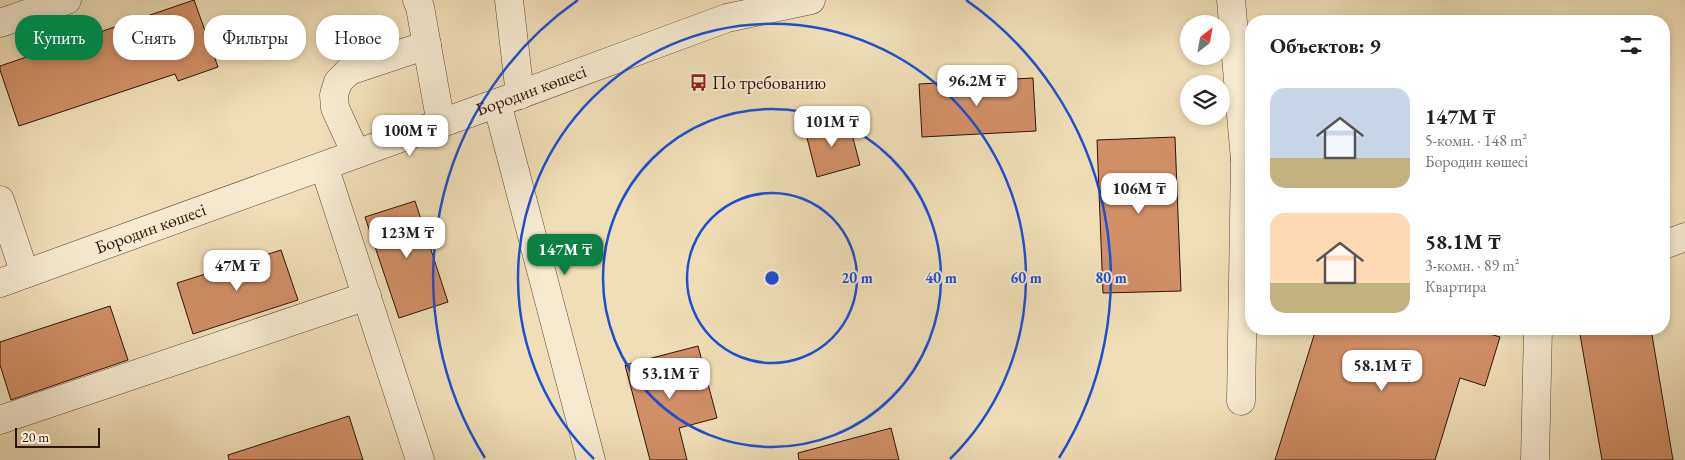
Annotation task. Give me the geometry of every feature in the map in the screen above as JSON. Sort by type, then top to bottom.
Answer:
[{"type":"street","points":[[0,23],[67,0]]},
{"type":"street","points":[[416,0],[420,7],[441,124]]},
{"type":"street","points":[[509,0],[509,99],[591,460]]},
{"type":"street","name":"Бородин көшесі","points":[[12,279],[509,99],[726,9],[811,0]]},
{"type":"street","points":[[1231,0],[1245,138]]},
{"type":"street","points":[[356,154],[335,108],[334,95],[338,82],[349,71],[427,45]]},
{"type":"street","points":[[324,166],[420,460]]},
{"type":"street","points":[[0,200],[12,279]]},
{"type":"street","points":[[1670,243],[1685,237]]},
{"type":"street","points":[[1241,401],[1245,268]]},
{"type":"street","points":[[0,420],[367,296]]},
{"type":"street","points":[[1535,460],[1538,335]]},
{"type":"building","points":[[194,0],[204,28],[204,60],[215,60],[218,67],[178,81],[175,74],[19,126],[0,66],[18,60],[103,60],[103,31],[113,28],[113,60],[194,60],[194,15],[150,15]]},
{"type":"building","points":[[1033,78],[1036,131],[922,137],[919,84]]},
{"type":"building","points":[[848,119],[860,165],[817,177],[805,130]]},
{"type":"building","points":[[1175,137],[1181,291],[1103,293],[1097,140]]},
{"type":"building","points":[[415,201],[448,302],[399,318],[365,217]]},
{"type":"building","points":[[281,250],[298,300],[193,334],[177,283]]},
{"type":"building","points":[[110,306],[128,360],[11,400],[0,365],[0,342]]},
{"type":"building","points":[[1314,335],[1493,335],[1500,337],[1485,386],[1460,378],[1435,460],[1275,460]]},
{"type":"building","points":[[1580,335],[1652,335],[1673,460],[1602,460]]},
{"type":"building","points":[[698,346],[717,418],[679,428],[687,460],[650,460],[625,365]]},
{"type":"building","points":[[349,416],[363,460],[229,460],[228,455]]},
{"type":"building","points":[[891,428],[899,460],[799,460],[798,453]]},
{"type":"place","name":"По требованию","points":[[698,83]]}]
